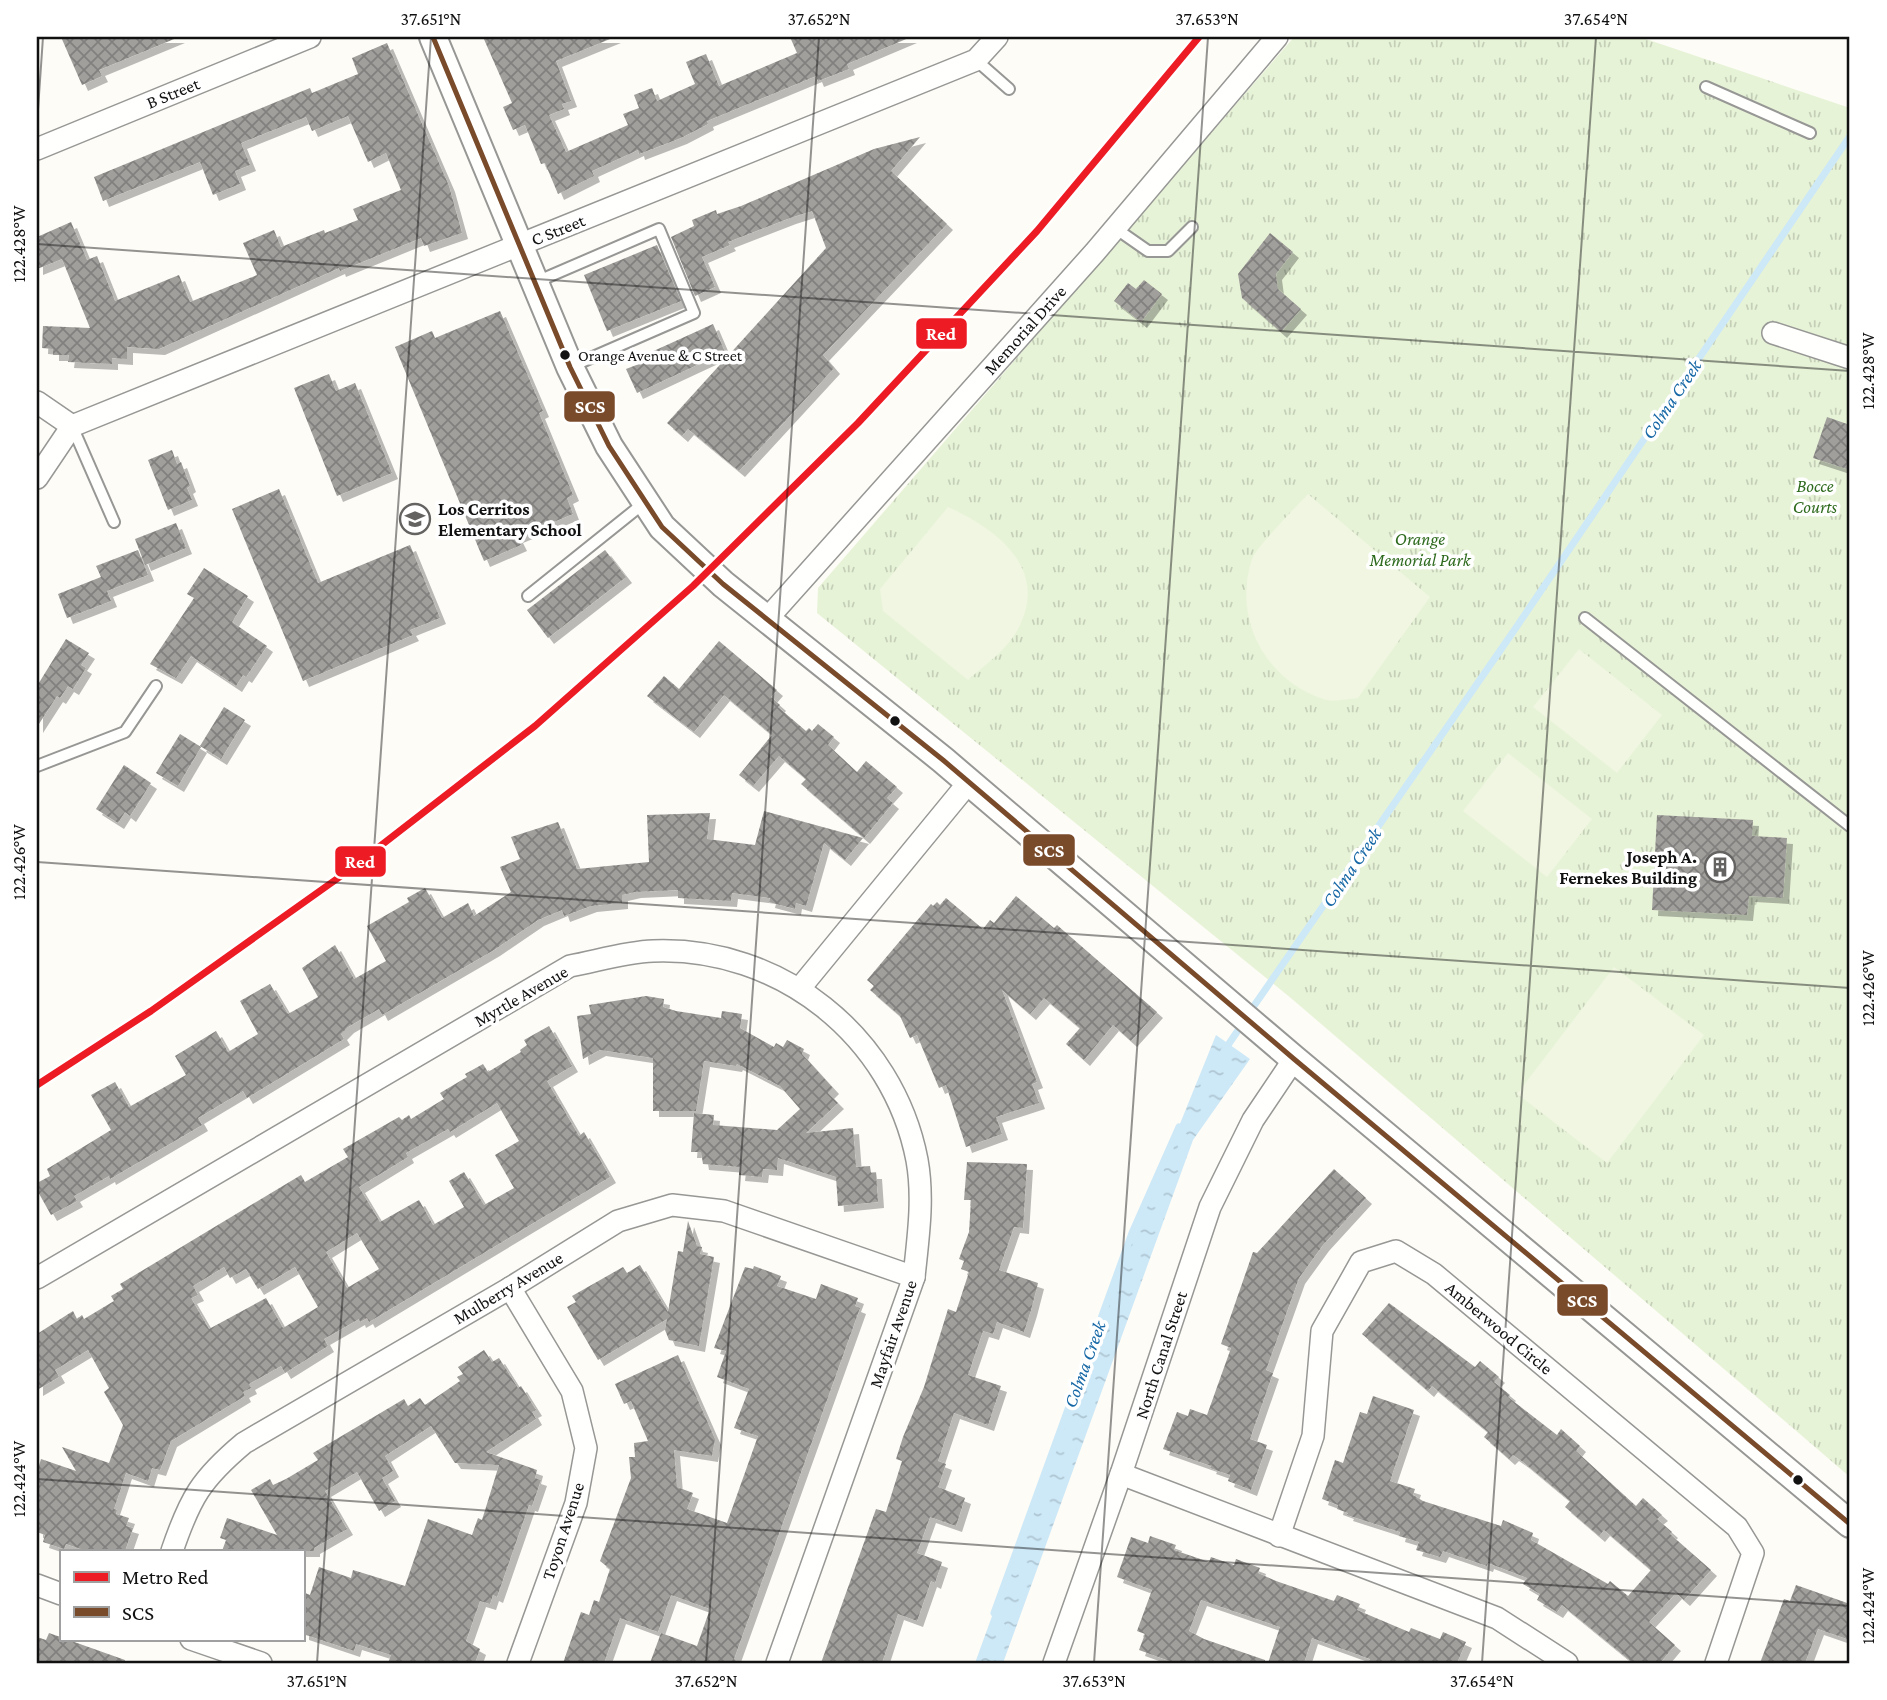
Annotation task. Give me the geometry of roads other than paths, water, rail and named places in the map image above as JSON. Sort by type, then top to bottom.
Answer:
[{"type":"street","name":"B Street","points":[[37,149],[310,37]]},
{"type":"street","points":[[432,37],[570,367],[609,446],[662,527],[698,562],[969,782],[1294,1059],[1850,1524]]},
{"type":"street","name":"C Street","points":[[72,425],[976,60],[997,37]]},
{"type":"street","name":"Memorial Drive","points":[[767,619],[1115,228],[1277,37]]},
{"type":"street","points":[[1773,333],[1850,358]]},
{"type":"street","points":[[37,402],[72,425],[37,478]]},
{"type":"street","points":[[800,988],[969,782]]},
{"type":"street","name":"Myrtle Avenue","points":[[37,1278],[569,966],[653,951],[718,955],[800,988]]},
{"type":"street","name":"Mayfair Avenue","points":[[778,1663],[914,1277],[921,1209],[917,1161],[905,1116],[888,1079],[865,1045],[800,988]]},
{"type":"street","name":"North Canal Street","points":[[1054,1663],[1121,1474],[1210,1207],[1253,1121],[1294,1059]]},
{"type":"street","name":"Mulberry Avenue","points":[[172,1550],[187,1506],[212,1470],[244,1443],[510,1288],[618,1221],[672,1205],[724,1211],[914,1277]]},
{"type":"street","name":"Amberwood Circle","points":[[1279,1536],[1313,1436],[1322,1331],[1361,1262],[1396,1251],[1434,1274],[1737,1528],[1753,1553],[1716,1663]]},
{"type":"street","name":"Toyon Avenue","points":[[510,1288],[572,1391],[586,1448],[576,1503],[518,1663]]},
{"type":"street","points":[[1121,1474],[1497,1618],[1567,1663]]},
{"type":"street","points":[[37,1585],[60,1594]]},
{"type":"street","points":[[194,1640],[261,1663]]},
{"type":"lane","points":[[976,60],[1009,89]]},
{"type":"lane","points":[[1706,87],[1810,133]]},
{"type":"lane","points":[[1115,228],[1147,251],[1168,251],[1192,227]]},
{"type":"lane","points":[[536,282],[659,229],[694,313],[570,367]]},
{"type":"lane","points":[[72,425],[114,522]]},
{"type":"lane","points":[[528,596],[644,503]]},
{"type":"lane","points":[[1586,618],[1850,826]]},
{"type":"lane","points":[[37,766],[125,732],[156,686]]},
{"type":"water","points":[[1216,1035],[1250,1059],[1193,1140],[1003,1663],[975,1663],[1095,1333]]},
{"type":"waterway","name":"Colma Creek","points":[[1249,1013],[1513,632],[1850,136]]},
{"type":"waterway","name":"Colma Creek","points":[[1224,1051],[1243,1023]]},
{"type":"waterway","name":"Colma Creek","points":[[994,1613],[1132,1233],[1179,1127]]},
{"type":"metro line","name":"Red","points":[[37,1085],[151,1011],[348,871],[535,726],[693,586],[858,423],[1037,231],[1199,37]]},
{"type":"place","name":"Orange Avenue & C Street","points":[[565,355]]},
{"type":"place","name":"Los Cerritos Elementary School","points":[[415,519]]},
{"type":"place","name":"Joseph A. Fernekes Building","points":[[1720,867]]},
{"type":"park label","name":"Bocce Courts","points":[[1815,496]]},
{"type":"park label","name":"Orange Memorial Park","points":[[1420,549]]}]
